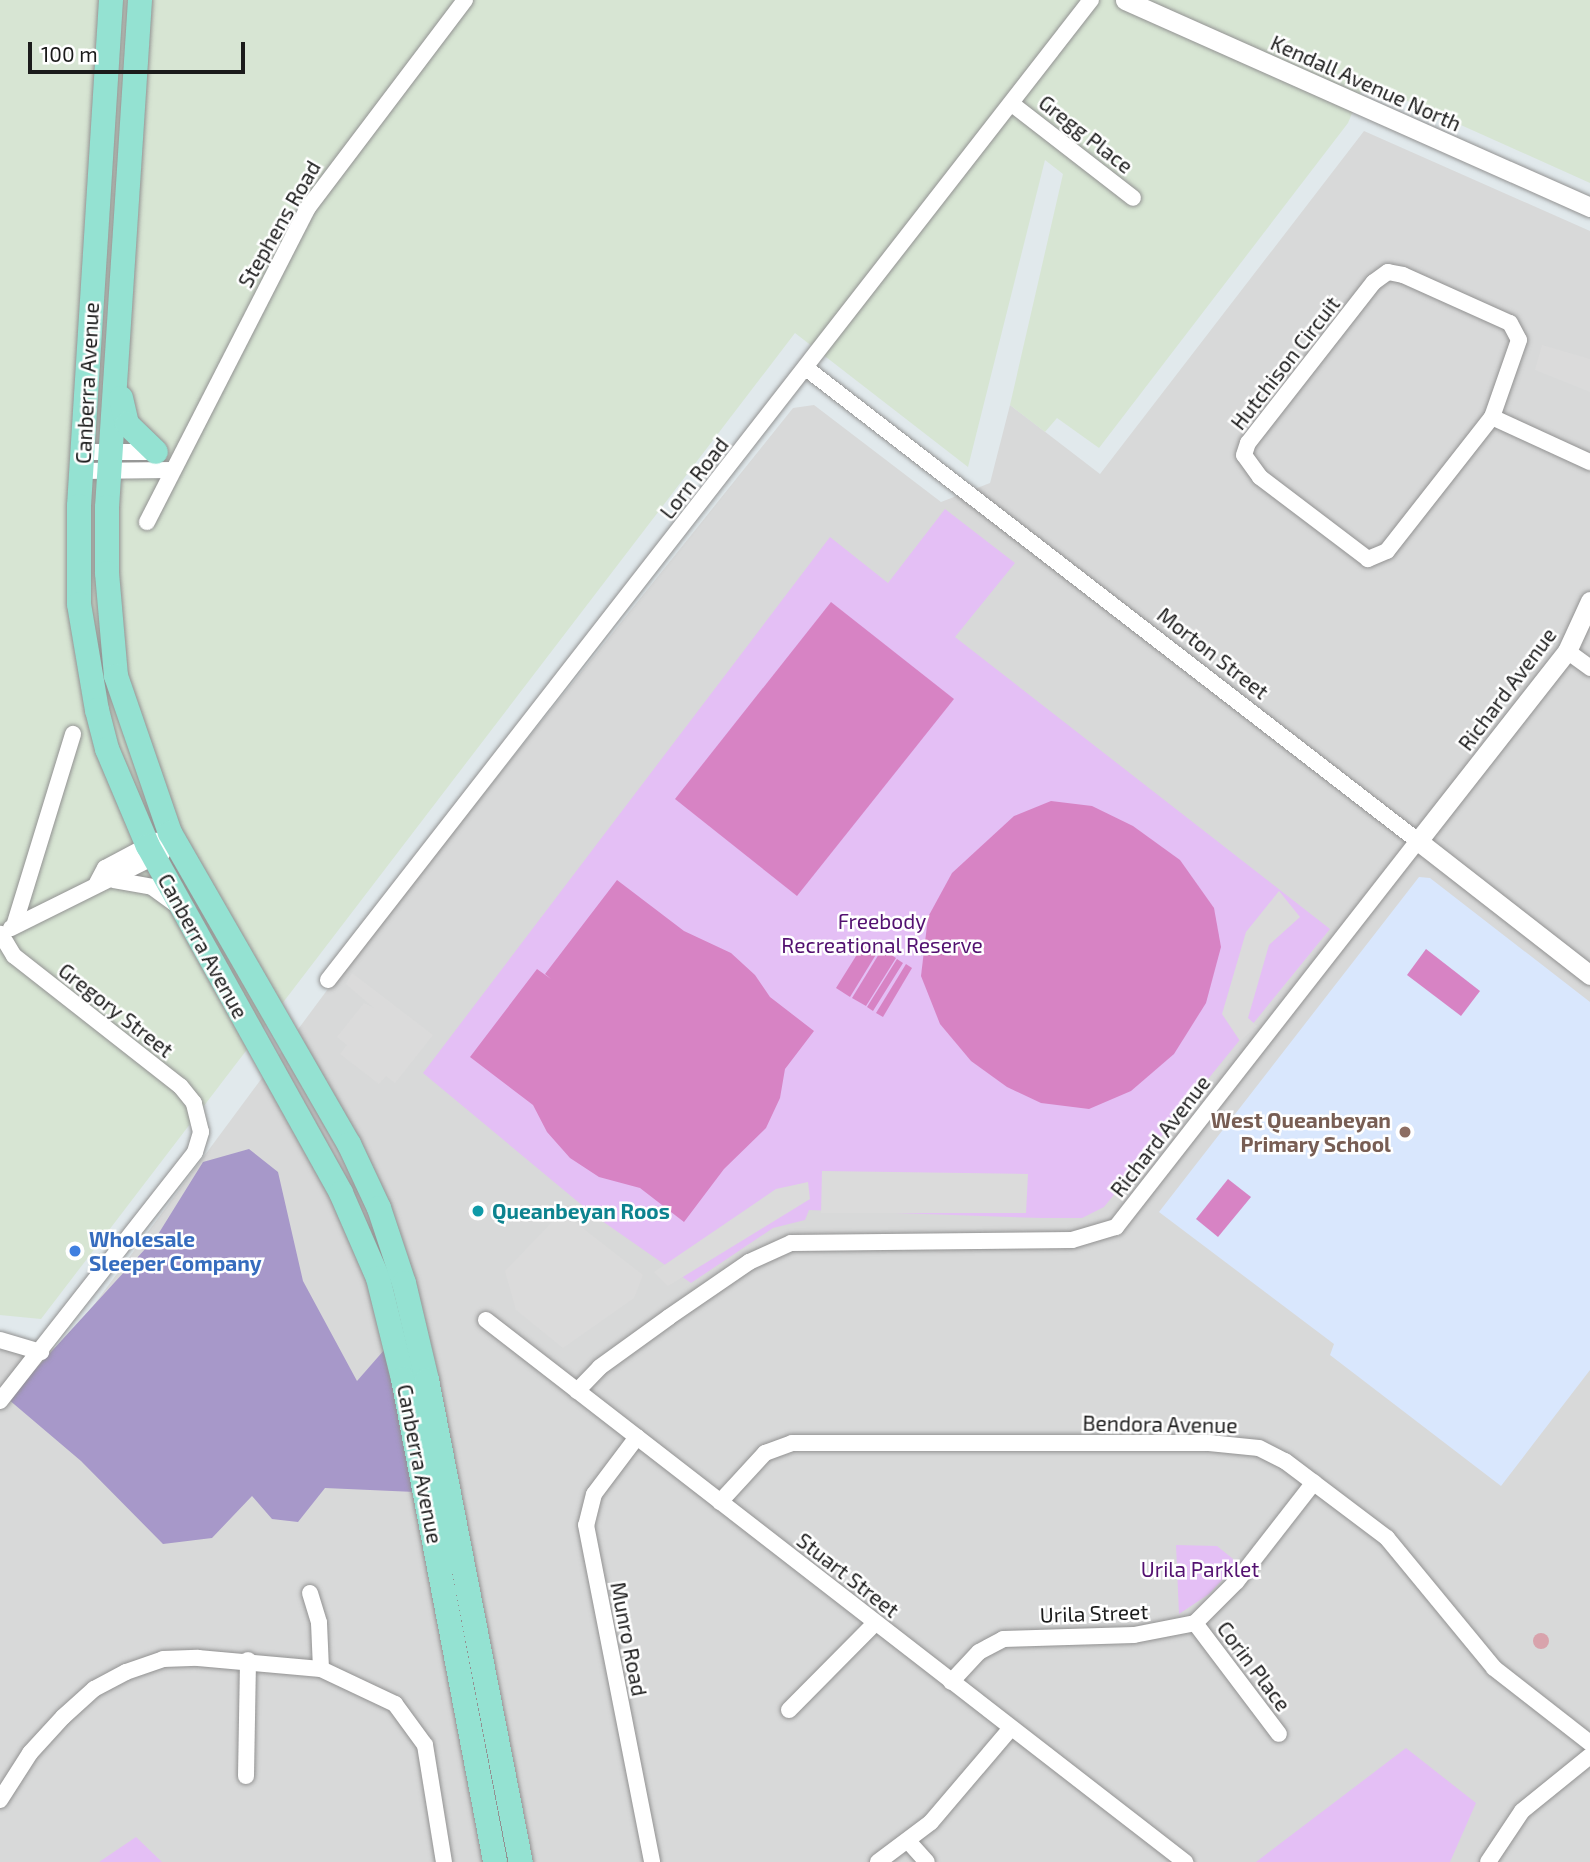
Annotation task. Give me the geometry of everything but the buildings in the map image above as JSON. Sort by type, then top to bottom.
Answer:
[{"type":"highway","name":"Canberra Avenue","points":[[111,0],[83,461],[79,604],[97,710],[107,749],[150,852],[341,1193],[378,1278],[404,1380],[495,1862]]},
{"type":"highway","name":"Canberra Avenue","points":[[139,0],[118,373],[110,462],[107,573],[116,677],[173,840],[349,1144],[379,1208],[404,1283],[428,1380],[521,1862]]},
{"type":"highway","points":[[118,373],[127,424],[164,461]]},
{"type":"street","name":"Stephens Road","points":[[147,522],[164,461],[181,452],[307,209],[465,0]]},
{"type":"street","name":"Lorn Road","points":[[328,980],[807,369],[1091,0]]},
{"type":"street","name":"Kendall Avenue North","points":[[1125,0],[1590,207]]},
{"type":"street","name":"Gregg Place","points":[[1012,104],[1133,198]]},
{"type":"street","name":"Hutchison Circuit","points":[[1388,272],[1403,275],[1517,330],[1518,346],[1492,416],[1387,551],[1376,558],[1351,550],[1260,477],[1245,459],[1248,443],[1374,282],[1388,272]]},
{"type":"street","name":"Morton Street","points":[[807,369],[1590,975]]},
{"type":"street","points":[[1492,416],[1590,462]]},
{"type":"street","points":[[83,461],[164,461],[181,452]]},
{"type":"street","points":[[110,462],[164,461]]},
{"type":"street","name":"Richard Avenue","points":[[577,1391],[600,1367],[669,1317],[749,1262],[791,1242],[1072,1240],[1116,1227],[1567,651],[1590,601]]},
{"type":"street","points":[[1567,651],[1590,668]]},
{"type":"street","points":[[5,932],[73,734]]},
{"type":"street","points":[[97,883],[105,868],[150,852],[173,840]]},
{"type":"street","points":[[114,880],[150,852]]},
{"type":"street","points":[[5,932],[97,883],[114,880],[152,887],[182,909]]},
{"type":"street","name":"Gregory Street","points":[[5,932],[19,961],[180,1086],[194,1103],[201,1123],[195,1152],[41,1352]]},
{"type":"street","name":"Stuart Street","points":[[486,1320],[1185,1862]]},
{"type":"street","points":[[0,1340],[41,1352],[0,1401]]},
{"type":"street","name":"Munro Road","points":[[637,1437],[594,1494],[586,1525],[652,1862]]},
{"type":"street","name":"Bendora Avenue","points":[[720,1502],[765,1453],[792,1443],[1235,1444],[1275,1455],[1387,1538],[1494,1668],[1590,1743]]},
{"type":"street","points":[[1195,1623],[1237,1581],[1314,1482]]},
{"type":"street","points":[[310,1593],[319,1623],[321,1669]]},
{"type":"street","points":[[789,1710],[875,1623]]},
{"type":"street","name":"Urila Street","points":[[951,1682],[979,1652],[1003,1639],[1134,1635],[1195,1623]]},
{"type":"street","name":"Corin Place","points":[[1195,1623],[1279,1734]]},
{"type":"street","points":[[0,1800],[30,1753],[94,1689],[163,1659],[248,1660],[321,1669],[395,1704],[425,1745],[444,1862]]},
{"type":"street","points":[[246,1776],[248,1660]]},
{"type":"street","points":[[878,1862],[908,1842],[950,1802],[1011,1728]]},
{"type":"street","points":[[1488,1862],[1522,1811],[1590,1756]]},
{"type":"street","points":[[908,1842],[927,1862]]},
{"type":"shaded area","points":[[0,0],[1590,0],[1590,183],[1365,82],[1348,123],[1099,448],[1057,418],[1045,432],[1010,405],[1063,174],[1045,160],[968,467],[795,333],[41,1319],[0,1315]]},
{"type":"shaded area","points":[[1364,131],[1590,231],[1590,1862],[0,1862],[0,1343],[62,1348],[339,974],[793,408],[814,405],[941,502],[990,483],[1010,405],[1100,474]]},
{"type":"shaded area","points":[[1542,345],[1590,359],[1590,392],[1535,370]]},
{"type":"shaded area","points":[[831,602],[954,699],[797,896],[675,799]]},
{"type":"shaded area","points":[[1051,801],[1092,806],[1133,826],[1180,860],[1214,908],[1221,947],[1206,1003],[1174,1054],[1131,1091],[1089,1109],[1041,1103],[1007,1087],[971,1061],[940,1024],[921,976],[928,917],[952,873],[1014,816]]},
{"type":"shaded area","name":"West Queanbeyan Primary School","points":[[1419,877],[1430,878],[1590,1002],[1590,1370],[1501,1486],[1330,1355],[1334,1344],[1159,1212]]},
{"type":"shaded area","points":[[617,880],[684,931],[731,953],[755,975],[770,997],[814,1031],[785,1069],[780,1098],[766,1128],[724,1169],[684,1222],[640,1188],[599,1177],[570,1158],[547,1132],[533,1105],[470,1057],[537,969],[551,979],[545,974]]},
{"type":"shaded area","points":[[1279,891],[1300,917],[1269,945],[1248,1018],[1257,1026],[1240,1041],[1222,1014],[1246,932]]},
{"type":"shaded area","points":[[866,940],[880,948],[850,997],[836,988]]},
{"type":"shaded area","points":[[882,949],[896,958],[866,1006],[852,998]]},
{"type":"shaded area","points":[[1426,949],[1480,991],[1461,1016],[1407,975]]},
{"type":"shaded area","points":[[897,959],[903,963],[873,1011],[867,1007]]},
{"type":"shaded area","points":[[906,964],[912,968],[883,1017],[876,1013]]},
{"type":"shaded area","points":[[352,973],[433,1035],[395,1083],[386,1076],[379,1084],[340,1054],[347,1045],[337,1037],[364,1003],[374,1008],[346,984]]},
{"type":"shaded area","points":[[249,1149],[278,1172],[303,1281],[357,1381],[385,1349],[415,1492],[325,1488],[298,1522],[272,1519],[252,1496],[212,1538],[163,1544],[81,1461],[8,1399],[157,1236],[203,1162]]},
{"type":"shaded area","points":[[822,1171],[1028,1174],[1026,1213],[821,1213]]},
{"type":"shaded area","points":[[1228,1179],[1251,1197],[1218,1237],[1196,1219]]},
{"type":"shaded area","points":[[808,1182],[810,1199],[668,1286],[654,1272],[776,1189]]},
{"type":"shaded area","points":[[571,1219],[643,1275],[634,1298],[563,1348],[516,1310],[505,1271],[554,1220]]},
{"type":"shaded area","points":[[1541,1633],[1547,1635],[1547,1647],[1541,1649],[1535,1647],[1533,1641],[1535,1635]]},
{"type":"green space","name":"Freebody Recreational Reserve","points":[[945,509],[1015,563],[955,637],[1330,929],[1104,1207],[1082,1218],[809,1210],[805,1220],[773,1228],[691,1283],[595,1216],[423,1073],[830,537],[888,583]]},
{"type":"green space","name":"Urila Parklet","points":[[1176,1545],[1217,1546],[1238,1563],[1209,1594],[1179,1614]]},
{"type":"green space","points":[[1406,1748],[1476,1803],[1450,1862],[1256,1862]]},
{"type":"green space","points":[[136,1837],[162,1862],[99,1862]]},
{"type":"place","name":"West Queanbeyan Primary School","points":[[1405,1132]]},
{"type":"place","name":"Queanbeyan Roos","points":[[478,1211]]},
{"type":"place","name":"Wholesale Sleeper Company","points":[[75,1251]]}]
